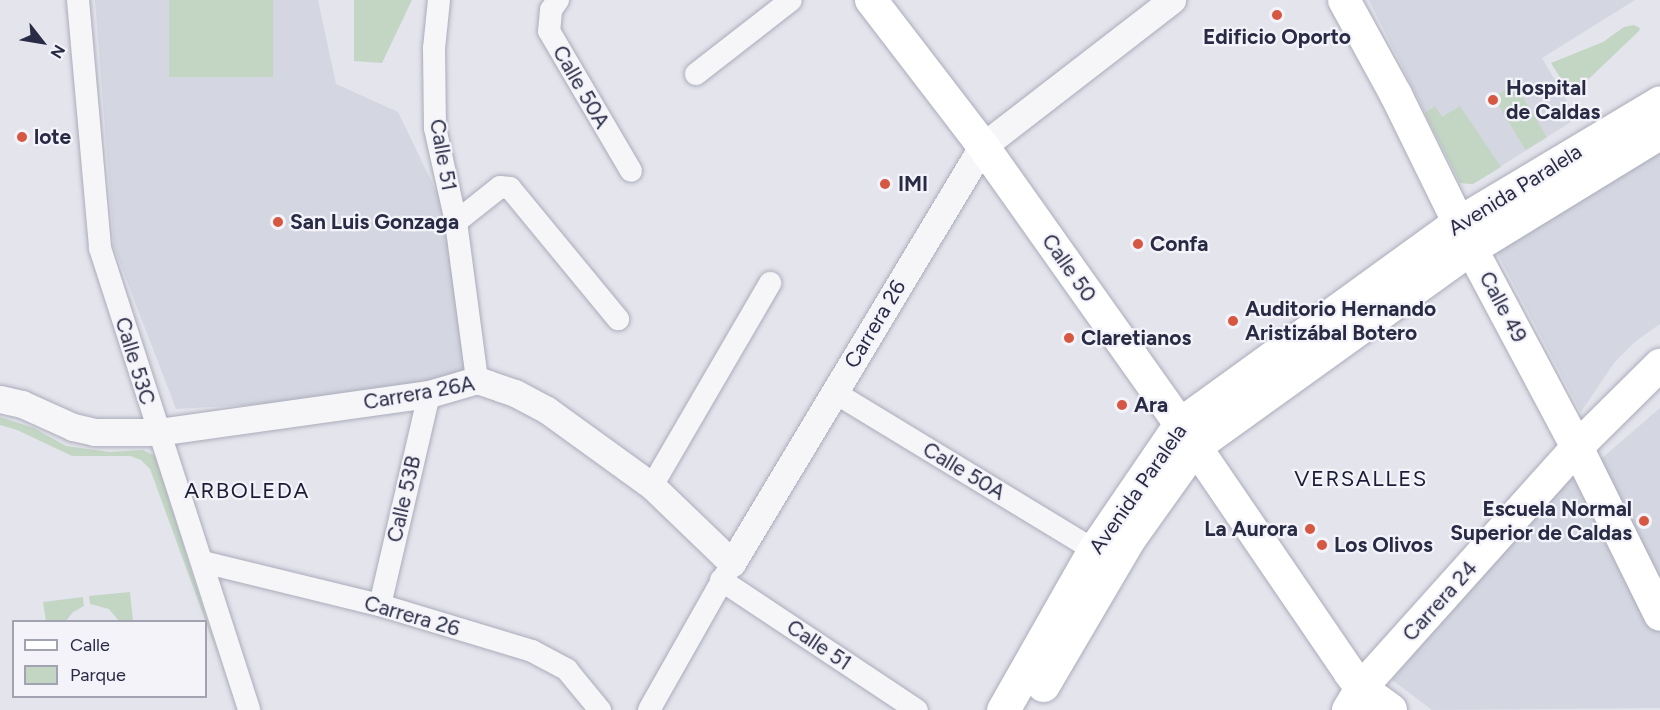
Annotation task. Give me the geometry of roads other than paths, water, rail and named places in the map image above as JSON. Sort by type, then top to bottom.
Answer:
[{"type":"main road","name":"Calle 50","points":[[871,0],[983,146],[1187,435],[1355,699],[1391,710]]},
{"type":"main road","name":"Calle 49","points":[[1344,0],[1396,95],[1465,236],[1577,447],[1660,615]]},
{"type":"main road","name":"Avenida Paralela","points":[[1003,710],[1094,550],[1187,435],[1465,236],[1660,102]]},
{"type":"main road","name":"Avenida Paralela","points":[[1465,236],[1660,132]]},
{"type":"main road","name":"Carrera 24","points":[[1355,699],[1577,447],[1660,364]]},
{"type":"main road","name":"Avenida Paralela","points":[[1029,710],[1187,435]]},
{"type":"street","name":"Calle 53C","points":[[78,0],[100,248],[249,710]]},
{"type":"street","name":"Calle 51","points":[[439,0],[434,48],[435,128],[456,222],[477,380]]},
{"type":"street","name":"Calle 50A","points":[[558,0],[551,10],[549,31],[631,171]]},
{"type":"street","points":[[696,74],[791,0]]},
{"type":"street","name":"Carrera 26","points":[[649,710],[727,572],[983,146],[1172,0]]},
{"type":"street","points":[[456,222],[500,187],[510,188],[618,320]]},
{"type":"street","points":[[652,486],[770,283]]},
{"type":"street","name":"Carrera 26A","points":[[0,399],[22,404],[73,427],[94,432],[158,432],[429,393],[477,380],[515,393],[547,410],[652,486],[727,572]]},
{"type":"street","name":"Calle 50A","points":[[834,392],[1094,550]]},
{"type":"street","name":"Calle 53B","points":[[380,605],[429,393]]},
{"type":"street","name":"Carrera 26","points":[[203,562],[380,605],[532,651],[567,670],[600,710]]},
{"type":"street","name":"Calle 51","points":[[727,572],[917,710]]},
{"type":"place","name":"Edificio Oporto","points":[[1277,15]]},
{"type":"place","name":"Hospital de Caldas","points":[[1493,100]]},
{"type":"place","name":"lote","points":[[22,137]]},
{"type":"place","name":"IMI","points":[[885,184]]},
{"type":"place","name":"San Luis Gonzaga","points":[[278,222]]},
{"type":"place","name":"Confa","points":[[1138,244]]},
{"type":"place","name":"Auditorio Hernando Aristizábal Botero","points":[[1233,321]]},
{"type":"place","name":"Claretianos","points":[[1069,338]]},
{"type":"place","name":"Ara","points":[[1122,405]]},
{"type":"place","name":"Escuela Normal Superior de Caldas","points":[[1644,521]]},
{"type":"place","name":"La Aurora","points":[[1310,529]]},
{"type":"place","name":"Los Olivos","points":[[1322,545]]},
{"type":"district","name":"VERSALLES","points":[[1361,479]]},
{"type":"district","name":"ARBOLEDA","points":[[247,491]]}]
